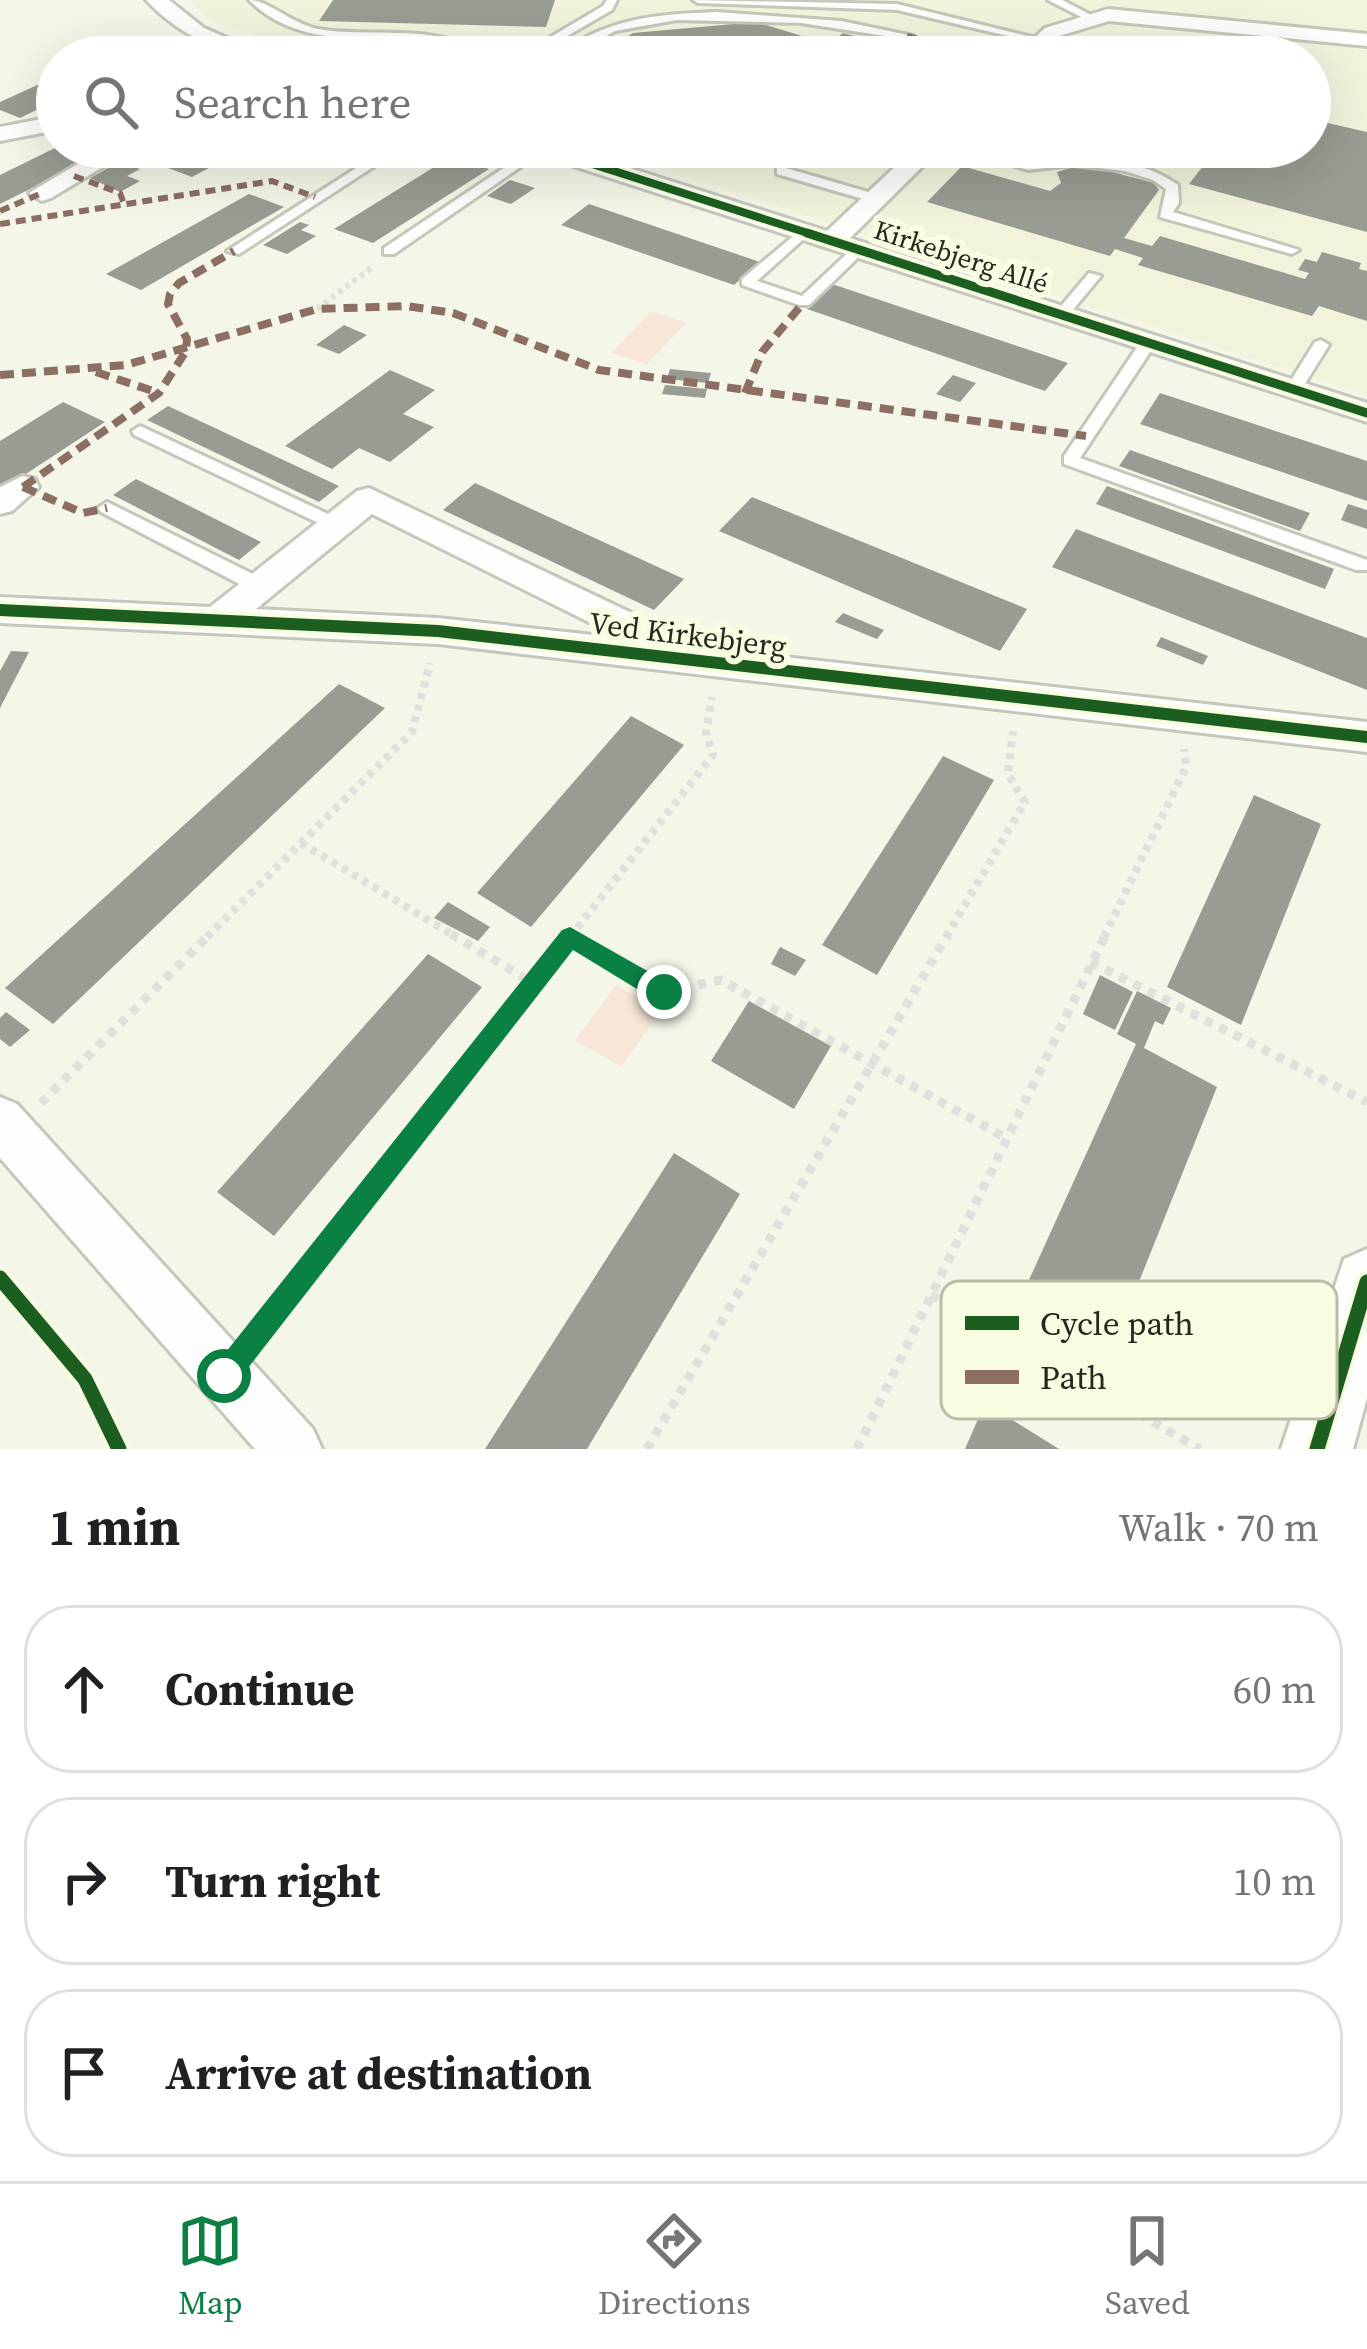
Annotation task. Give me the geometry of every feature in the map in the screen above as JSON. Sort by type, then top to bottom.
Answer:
[{"type":"street","points":[[156,0],[207,36]]},
{"type":"street","points":[[1050,36],[1101,11],[1330,36]]},
{"type":"street","points":[[1331,36],[1367,40]]},
{"type":"street","points":[[0,134],[36,127]]},
{"type":"street","points":[[42,194],[87,168]]},
{"type":"street","name":"Kirkebjerg Allé","points":[[605,168],[1367,413]]},
{"type":"street","points":[[845,245],[877,199],[909,168]]},
{"type":"street","name":"Ved Kirkebjerg","points":[[220,618],[370,499],[647,636],[652,654]]},
{"type":"street","name":"Ved Kirkebjerg","points":[[0,610],[438,631],[1367,737]]},
{"type":"street","points":[[5,1128],[293,1449]]},
{"type":"street","points":[[1337,1382],[1367,1282]]},
{"type":"street","points":[[1317,1449],[1326,1419]]},
{"type":"lane","points":[[254,0],[270,17],[318,35],[347,36]]},
{"type":"lane","points":[[559,36],[608,8],[612,0]]},
{"type":"lane","points":[[698,0],[897,7],[992,36]]},
{"type":"lane","points":[[1053,0],[1101,11]]},
{"type":"lane","points":[[832,3],[835,23]]},
{"type":"lane","points":[[597,36],[609,29],[676,17],[835,23],[908,36]]},
{"type":"lane","points":[[234,251],[365,168]]},
{"type":"lane","name":"Kirkebjerg Allé","points":[[389,251],[510,168]]},
{"type":"lane","points":[[1125,168],[1173,188],[1165,214],[1292,250]]},
{"type":"lane","points":[[782,171],[877,199]]},
{"type":"lane","points":[[803,232],[747,282],[804,302],[845,245]]},
{"type":"lane","points":[[1060,315],[1094,276]]},
{"type":"lane","points":[[1148,343],[1070,460],[1363,566]]},
{"type":"lane","points":[[1293,390],[1321,345]]},
{"type":"lane","points":[[140,431],[337,525]]},
{"type":"lane","points":[[106,508],[260,586]]},
{"type":"path","points":[[317,309],[389,251]]},
{"type":"path","points":[[5,1128],[412,733],[438,631]]},
{"type":"path","points":[[224,1376],[713,755],[706,732],[718,662]]},
{"type":"path","points":[[647,1449],[1025,802],[1007,774],[1017,699]]},
{"type":"path","points":[[856,1449],[1186,767],[1182,718]]},
{"type":"path","points":[[301,843],[533,983]]},
{"type":"path","points":[[570,937],[664,992],[721,980],[1006,1138]]},
{"type":"path","points":[[1091,962],[1367,1102]]},
{"type":"path","points":[[931,1294],[941,1300]]},
{"type":"path","points":[[1148,1419],[1200,1449]]},
{"type":"shaded area","points":[[190,0],[1367,0],[1367,395],[659,168],[1331,168],[1331,36],[259,36],[207,16]]},
{"type":"shaded area","points":[[651,312],[687,322],[647,364],[611,353]]},
{"type":"shaded area","points":[[616,985],[661,1011],[621,1067],[575,1040]]},
{"type":"building","points":[[333,0],[555,0],[546,27],[319,21]]},
{"type":"building","points":[[756,22],[802,36],[628,36]]},
{"type":"building","points":[[36,86],[36,110],[20,118],[0,110],[0,102]]},
{"type":"building","points":[[1331,124],[1367,132],[1367,232],[1189,184],[1201,168],[1331,168]]},
{"type":"building","points":[[36,157],[36,168],[72,168],[0,204],[0,175]]},
{"type":"building","points":[[108,168],[140,169],[127,176],[140,181],[120,192],[90,178]]},
{"type":"building","points":[[168,168],[209,168],[192,177]]},
{"type":"building","points":[[433,168],[489,169],[373,243],[334,229]]},
{"type":"building","points":[[960,168],[1050,191],[1061,183],[1057,172],[1070,168],[1101,169],[1154,183],[1159,190],[1124,238],[1152,246],[1160,236],[1305,279],[1309,273],[1298,270],[1305,259],[1317,262],[1322,252],[1361,263],[1359,269],[1367,271],[1367,321],[1319,306],[1312,316],[1138,265],[1143,258],[1115,249],[1110,256],[927,202]]},
{"type":"building","points":[[510,180],[535,188],[511,204],[487,196]]},
{"type":"building","points":[[249,194],[284,207],[141,290],[106,274]]},
{"type":"building","points":[[589,204],[760,262],[734,285],[561,225]]},
{"type":"building","points":[[300,222],[309,225],[301,230],[316,236],[287,254],[263,245]]},
{"type":"building","points":[[832,284],[1068,363],[1045,391],[807,309]]},
{"type":"building","points":[[344,325],[367,335],[339,354],[316,345]]},
{"type":"building","points":[[670,369],[711,373],[708,383],[667,379]]},
{"type":"building","points":[[390,370],[435,390],[403,414],[434,427],[390,462],[359,448],[332,469],[285,446]]},
{"type":"building","points":[[953,375],[976,383],[960,402],[936,394]]},
{"type":"building","points":[[665,385],[707,389],[705,398],[662,394]]},
{"type":"building","points":[[1160,393],[1367,461],[1367,501],[1140,424]]},
{"type":"building","points":[[63,402],[105,422],[0,491],[0,441]]},
{"type":"building","points":[[168,406],[339,486],[319,502],[147,420]]},
{"type":"building","points":[[1130,450],[1310,513],[1300,531],[1119,466]]},
{"type":"building","points":[[136,479],[261,542],[239,560],[113,495]]},
{"type":"building","points":[[475,483],[684,579],[654,610],[443,510]]},
{"type":"building","points":[[1107,486],[1334,569],[1325,589],[1096,504]]},
{"type":"building","points":[[752,497],[1027,609],[1000,651],[719,531]]},
{"type":"building","points":[[1348,504],[1367,510],[1367,529],[1341,520]]},
{"type":"building","points":[[1076,529],[1367,638],[1367,690],[1052,567]]},
{"type":"building","points":[[843,613],[884,630],[877,639],[835,622]]},
{"type":"building","points":[[1161,637],[1208,656],[1203,665],[1156,646]]},
{"type":"building","points":[[11,651],[29,652],[0,708],[0,671]]},
{"type":"building","points":[[339,684],[385,708],[53,1024],[5,988]]},
{"type":"building","points":[[631,716],[684,745],[531,927],[477,893]]},
{"type":"building","points":[[943,756],[994,780],[877,975],[822,945]]},
{"type":"building","points":[[1254,795],[1321,824],[1241,1025],[1167,987]]},
{"type":"building","points":[[448,902],[490,927],[478,941],[434,918]]},
{"type":"building","points":[[780,947],[806,960],[795,976],[771,964]]},
{"type":"building","points":[[428,954],[482,987],[274,1236],[217,1192]]},
{"type":"building","points":[[1100,975],[1133,992],[1115,1030],[1083,1014]]},
{"type":"building","points":[[1137,991],[1171,1008],[1163,1025],[1155,1021],[1144,1048],[1217,1087],[1139,1281],[1029,1281],[1136,1044],[1117,1034]]},
{"type":"building","points":[[749,1001],[831,1046],[794,1109],[711,1061]]},
{"type":"building","points":[[6,1012],[30,1030],[10,1047],[0,1039],[0,1018]]},
{"type":"building","points":[[674,1153],[740,1194],[587,1449],[485,1449]]},
{"type":"building","points":[[978,1419],[1011,1419],[1059,1449],[965,1449]]},
{"type":"marked path","points":[[74,176],[120,193],[124,204]]},
{"type":"marked path","points":[[0,224],[272,181],[315,197]]},
{"type":"marked path","points":[[0,211],[42,193]]},
{"type":"marked path","points":[[23,487],[159,393],[186,351],[187,339],[168,304],[170,294],[179,283],[234,251]]},
{"type":"marked path","points":[[745,393],[762,352],[804,302]]},
{"type":"marked path","points":[[0,375],[126,365],[317,309],[406,306],[453,313],[599,370],[1086,436]]},
{"type":"marked path","points":[[96,372],[159,393]]},
{"type":"marked path","points":[[23,487],[83,513],[107,508]]},
{"type":"cycle path","points":[[604,168],[1367,413]]},
{"type":"cycle path","points":[[0,610],[438,631],[1367,737]]},
{"type":"cycle path","points":[[0,1278],[85,1379],[119,1449]]},
{"type":"cycle path","points":[[1337,1382],[1367,1282]]},
{"type":"cycle path","points":[[1317,1449],[1326,1419]]},
{"type":"route","points":[[224,1376],[570,937],[664,992]]}]
